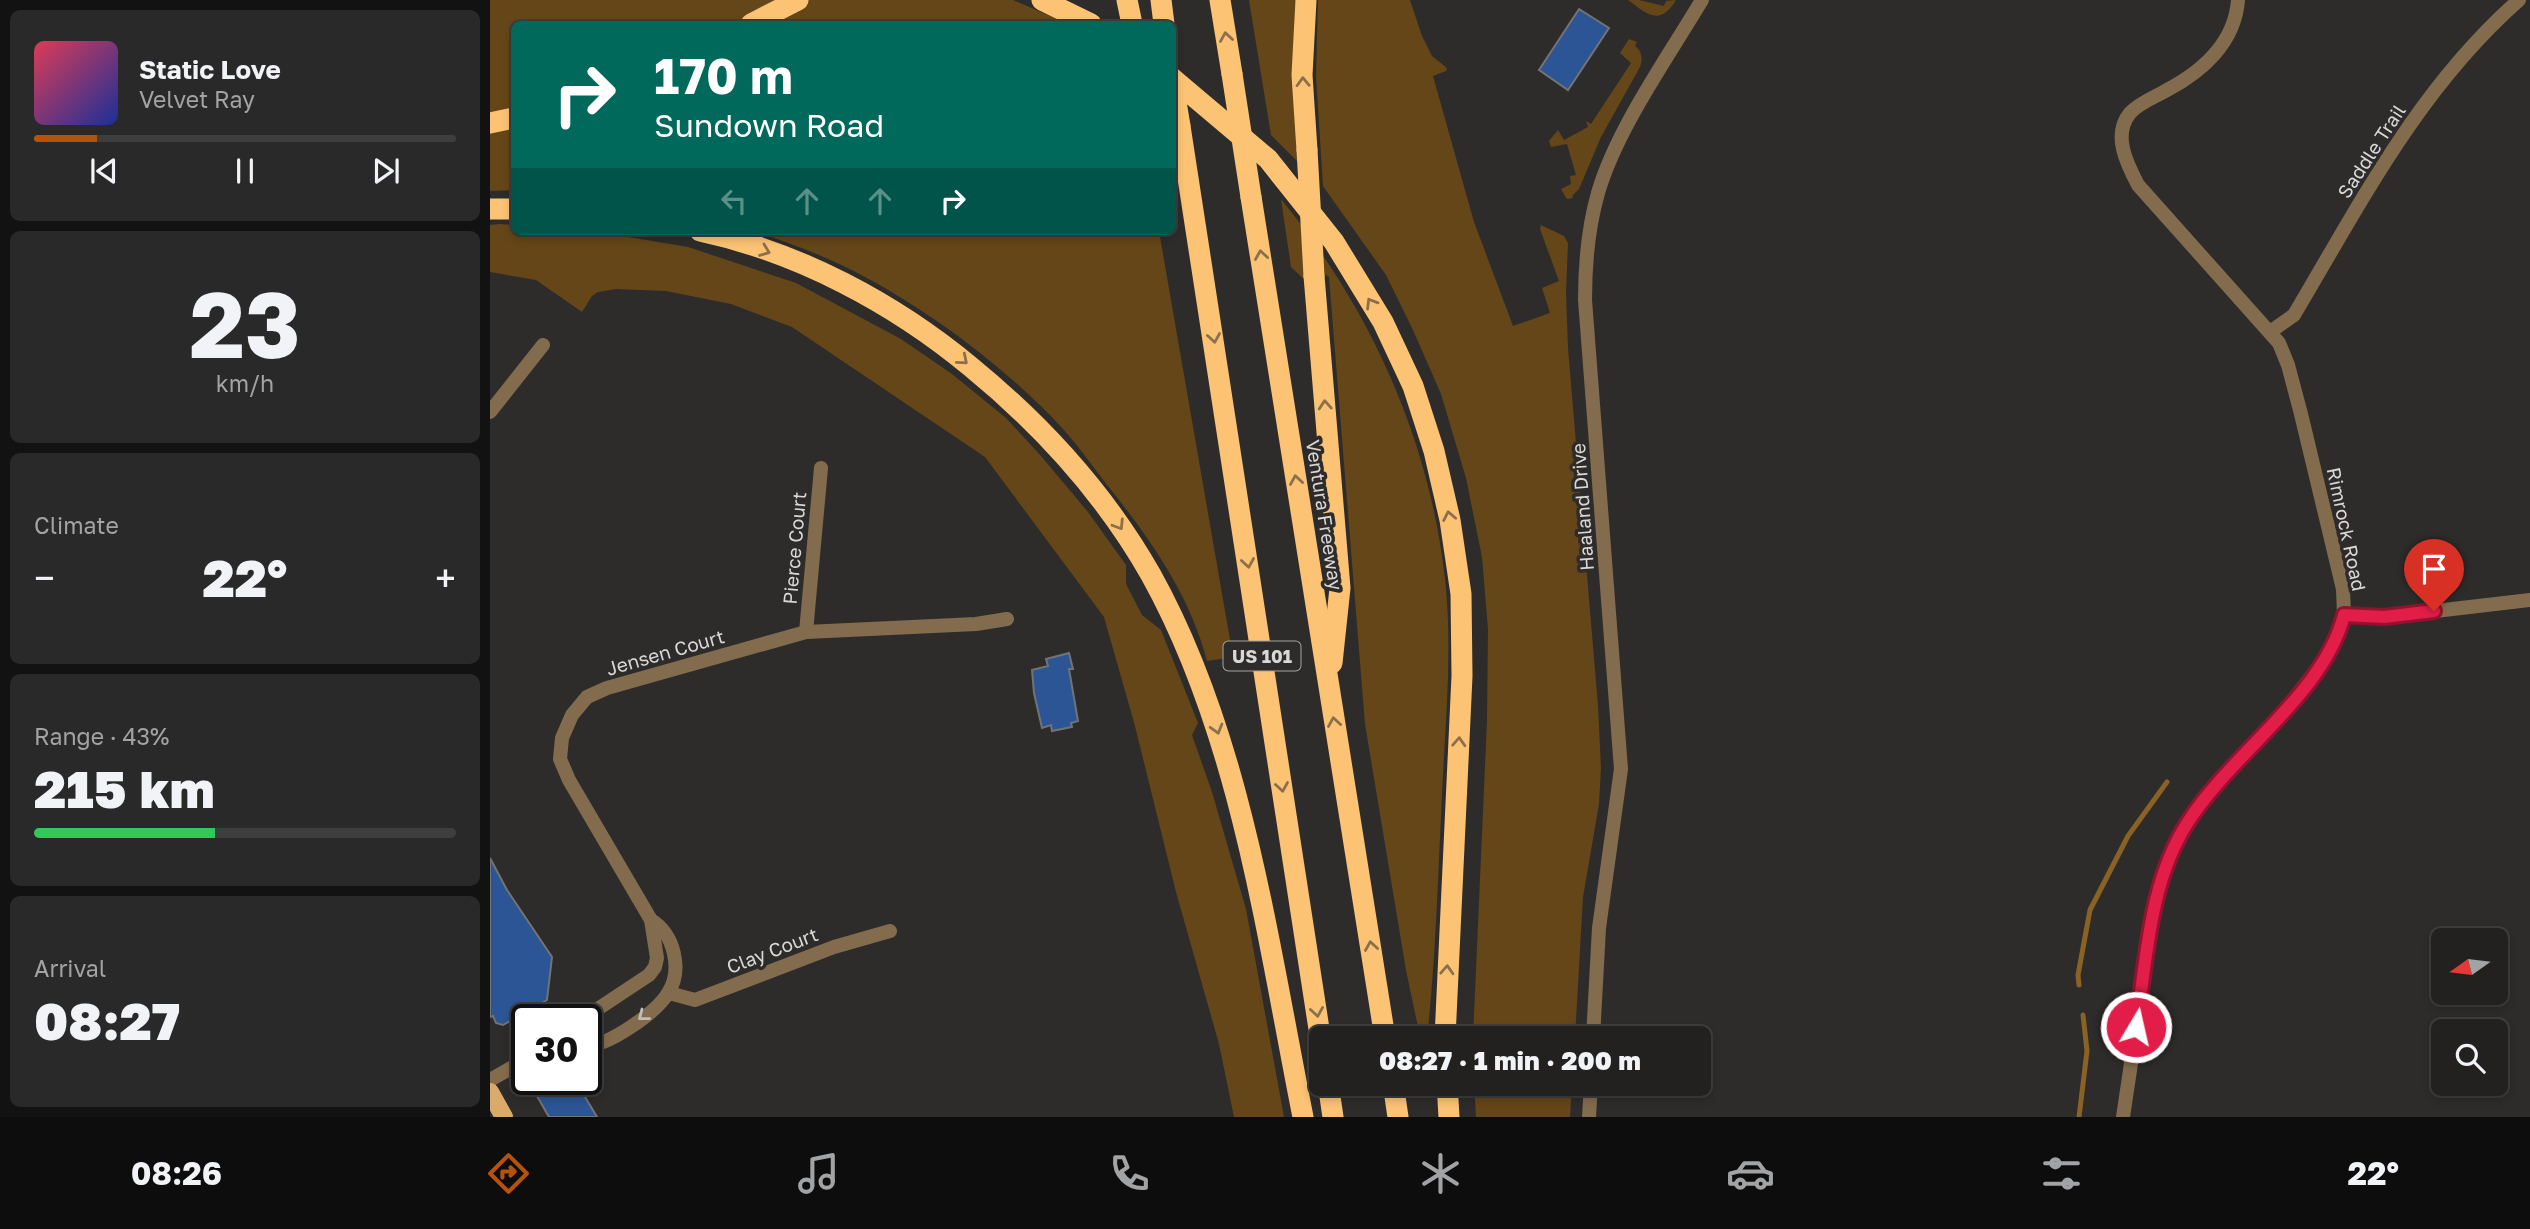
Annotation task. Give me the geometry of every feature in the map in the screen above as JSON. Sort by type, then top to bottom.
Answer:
[{"type":"highway","points":[[757,21],[798,0]]},
{"type":"highway","points":[[1042,0],[1085,21]]},
{"type":"highway","points":[[1127,0],[1131,21]]},
{"type":"highway","points":[[1160,0],[1164,21]]},
{"type":"highway","name":"Ventura Freeway","points":[[1220,0],[1383,1026]]},
{"type":"highway","points":[[1306,0],[1303,75],[1314,276],[1340,588],[1329,693]]},
{"type":"highway","points":[[1176,81],[1268,159],[1334,242],[1382,322],[1408,375],[1434,451],[1450,520],[1461,594],[1462,676],[1446,1026]]},
{"type":"highway","name":"US 101","points":[[1176,102],[1319,1026]]},
{"type":"highway","points":[[490,123],[511,119]]},
{"type":"highway","points":[[1176,188],[1203,270]]},
{"type":"highway","points":[[490,209],[511,209]]},
{"type":"highway","points":[[714,235],[759,248],[815,270],[871,298],[943,344],[1015,403],[1064,453],[1109,510],[1151,575],[1184,643],[1216,722],[1253,866],[1303,1117]]},
{"type":"highway","points":[[1330,1096],[1333,1117]]},
{"type":"highway","points":[[1395,1096],[1398,1117]]},
{"type":"highway","points":[[1448,1096],[1449,1117]]},
{"type":"main road","points":[[490,1092],[504,1117]]},
{"type":"street","name":"Haaland Drive","points":[[1595,1026],[1603,896],[1621,769],[1585,300],[1585,265],[1595,203],[1608,165],[1702,0]]},
{"type":"street","name":"Rimrock Road","points":[[2123,1117],[2153,916],[2169,858],[2183,829],[2201,804],[2288,706],[2321,664],[2335,643],[2344,615],[2343,589],[2301,414],[2279,343],[2138,185],[2126,163],[2122,143],[2123,127],[2138,106],[2196,72],[2214,56],[2235,21],[2238,0]]},
{"type":"street","name":"Saddle Trail","points":[[2270,332],[2294,315],[2386,158],[2425,103],[2471,47],[2519,0]]},
{"type":"street","points":[[490,412],[543,345]]},
{"type":"street","name":"Pierce Court","points":[[806,632],[821,468]]},
{"type":"street","points":[[2344,615],[2384,617],[2530,600]]},
{"type":"street","name":"Jensen Court","points":[[651,920],[569,780],[560,759],[562,738],[572,715],[587,697],[607,688],[806,632],[976,624],[1007,619]]},
{"type":"street","points":[[602,1044],[652,1009],[669,993],[675,972],[672,946],[662,927],[651,920]]},
{"type":"street","points":[[602,1006],[638,983],[655,967],[657,958],[651,920]]},
{"type":"street","name":"Clay Court","points":[[669,993],[695,1000],[834,947],[890,931]]},
{"type":"street","points":[[490,1080],[511,1068]]},
{"type":"street","points":[[1589,1117],[1590,1096]]},
{"type":"shaded area","points":[[490,0],[1013,0],[1062,21],[511,21],[511,190],[490,191]]},
{"type":"shaded area","points":[[1249,0],[1298,0],[1298,162],[1271,135]]},
{"type":"shaded area","points":[[1318,0],[1410,0],[1432,56],[1447,68],[1446,71],[1433,76],[1474,222],[1513,326],[1550,313],[1542,288],[1559,281],[1540,229],[1541,225],[1564,236],[1568,243],[1568,348],[1601,768],[1599,804],[1583,897],[1576,1026],[1474,1026],[1487,721],[1488,629],[1482,557],[1466,478],[1441,394],[1386,275],[1323,186],[1316,77]]},
{"type":"shaded area","points":[[1628,0],[1664,6],[1666,1],[1676,0],[1665,13],[1654,15]]},
{"type":"shaded area","points":[[1629,39],[1637,42],[1635,46],[1641,55],[1640,67],[1601,137],[1579,189],[1573,198],[1567,199],[1561,189],[1571,184],[1570,176],[1576,175],[1567,144],[1551,147],[1549,141],[1558,130],[1564,140],[1588,127],[1586,121],[1591,124],[1631,63],[1620,53]]},
{"type":"shaded area","points":[[1281,199],[1313,241],[1368,330],[1410,425],[1437,526],[1445,579],[1448,660],[1428,1026],[1418,1026],[1406,970],[1365,724],[1329,277],[1305,260],[1307,282],[1291,267]]},
{"type":"shaded area","points":[[490,225],[511,225],[511,235],[616,235],[688,247],[796,283],[901,339],[952,374],[1006,418],[1041,456],[1088,512],[1126,565],[1126,584],[1142,615],[1161,630],[1198,723],[1192,735],[1212,792],[1246,909],[1284,1117],[1234,1117],[1219,1044],[1104,617],[985,457],[792,327],[731,304],[666,291],[616,289],[598,292],[592,296],[582,312],[536,280],[490,272]]},
{"type":"shaded area","points":[[765,235],[1160,235],[1233,657],[1207,661],[1192,616],[1170,574],[1144,534],[1070,437],[1011,378],[917,308],[851,270]]},
{"type":"shaded area","points":[[1475,1096],[1571,1096],[1570,1117],[1476,1117]]},
{"type":"building","points":[[1579,9],[1609,28],[1568,90],[1539,70]]},
{"type":"building","points":[[1069,653],[1078,721],[1071,723],[1072,727],[1052,731],[1051,725],[1042,728],[1032,670],[1048,666],[1046,659]]},
{"type":"building","points":[[490,858],[507,890],[552,957],[547,1000],[540,1004],[511,1004],[511,1020],[503,1025],[496,1023],[493,1016],[490,1017]]},
{"type":"building","points":[[584,1095],[597,1117],[549,1117],[537,1096]]},
{"type":"waterway","points":[[2079,985],[2078,975],[2090,910],[2128,836],[2167,782]]},
{"type":"waterway","points":[[2079,1117],[2087,1051],[2083,1015]]},
{"type":"route","points":[[2136,1027],[2153,916],[2162,878],[2178,838],[2189,820],[2321,664],[2335,643],[2344,615],[2384,617],[2434,611]]}]
